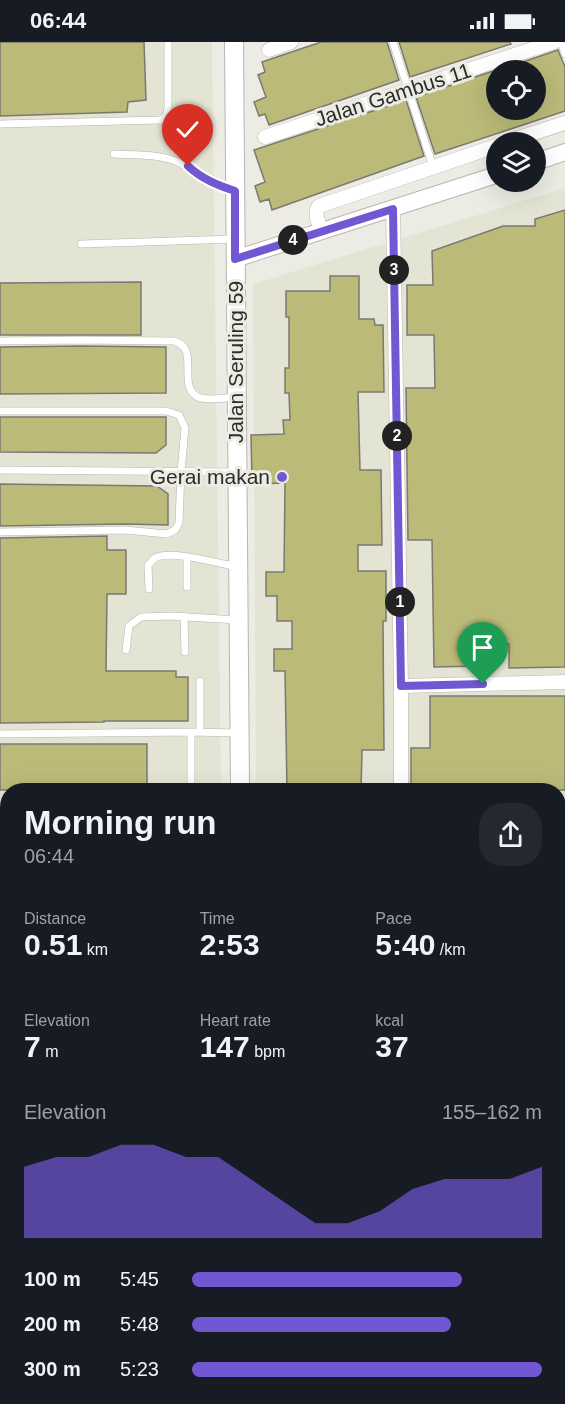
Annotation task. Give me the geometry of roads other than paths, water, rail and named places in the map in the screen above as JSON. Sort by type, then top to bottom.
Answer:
[{"type":"main road","name":"Jalan Seruling 59","points":[[234,42],[240,783]]},
{"type":"street","points":[[268,50],[291,42]]},
{"type":"street","name":"Jalan Gambus 11","points":[[265,137],[554,42]]},
{"type":"street","points":[[544,132],[565,123]]},
{"type":"street","points":[[322,231],[316,213],[319,206],[486,149]]},
{"type":"street","points":[[546,159],[565,152]]},
{"type":"street","points":[[235,259],[486,178]]},
{"type":"street","points":[[393,209],[401,783]]},
{"type":"street","points":[[401,686],[565,682]]},
{"type":"lane","points":[[0,124],[160,120],[165,117],[168,108],[168,42]]},
{"type":"lane","points":[[393,42],[433,167]]},
{"type":"lane","points":[[561,42],[565,54]]},
{"type":"lane","points":[[114,154],[176,161],[188,166],[199,176],[235,191]]},
{"type":"lane","points":[[81,244],[235,239]]},
{"type":"lane","points":[[0,341],[174,341],[182,343],[186,349],[189,389],[194,394],[200,398],[237,398]]},
{"type":"lane","points":[[0,411],[166,411],[179,415],[185,428],[179,523],[175,530],[167,534],[125,530],[0,532]]},
{"type":"lane","points":[[0,470],[237,472]]},
{"type":"lane","points":[[149,589],[148,566],[155,558],[187,557],[238,567]]},
{"type":"lane","points":[[187,557],[187,587]]},
{"type":"lane","points":[[126,650],[129,626],[141,617],[184,616],[238,620]]},
{"type":"lane","points":[[184,616],[185,652]]},
{"type":"lane","points":[[200,681],[200,732]]},
{"type":"lane","points":[[191,732],[191,783]]},
{"type":"lane","points":[[0,734],[239,733]]},
{"type":"place","name":"Gerai makan","points":[[282,477]]}]
